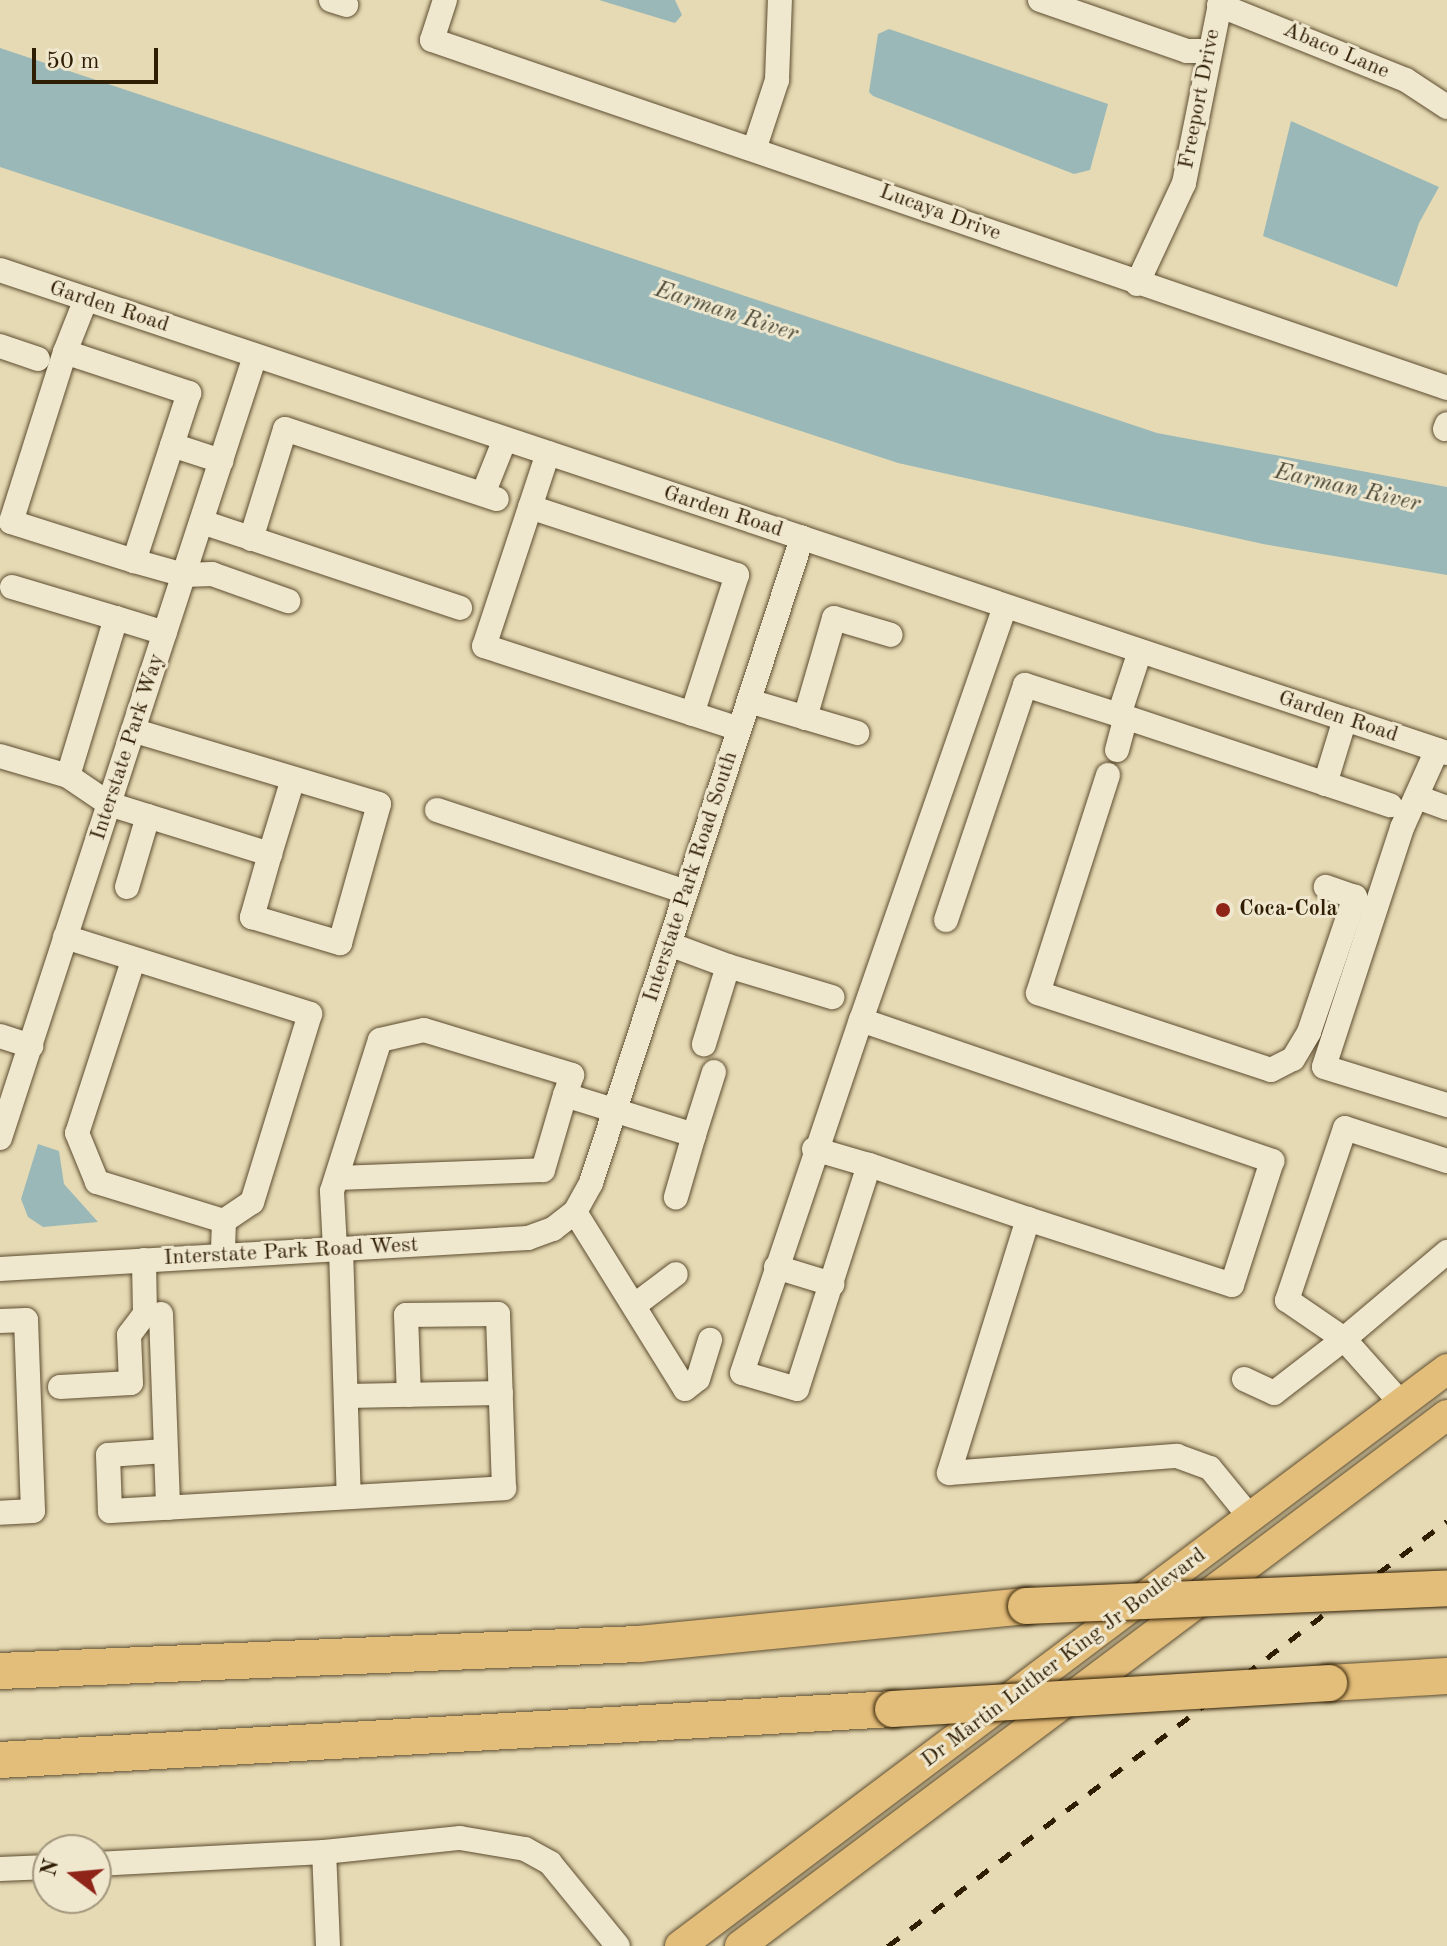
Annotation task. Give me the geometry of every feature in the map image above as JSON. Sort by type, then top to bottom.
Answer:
[{"type":"highway","points":[[0,1671],[639,1644],[1026,1606],[1447,1588]]},
{"type":"highway","points":[[0,1760],[1447,1676]]},
{"type":"main road","name":"Dr Martin Luther King Jr Boulevard","points":[[680,1946],[1447,1369]]},
{"type":"main road","name":"Dr Martin Luther King Jr Boulevard","points":[[740,1946],[1447,1415]]},
{"type":"main road","points":[[705,1946],[822,1861],[844,1823]]},
{"type":"street","name":"Lucaya Drive","points":[[445,0],[432,40],[755,147],[1137,284],[1447,388]]},
{"type":"street","points":[[755,147],[777,80],[780,0]]},
{"type":"street","points":[[1040,0],[1187,51],[1207,51]]},
{"type":"street","name":"Freeport Drive","points":[[1137,284],[1184,183],[1207,85],[1207,51],[1220,2]]},
{"type":"street","name":"Abaco Lane","points":[[1220,2],[1406,80],[1447,107]]},
{"type":"street","name":"Garden Road","points":[[0,270],[1442,752]]},
{"type":"street","points":[[86,299],[65,352],[11,522],[184,575],[212,574],[288,601]]},
{"type":"street","points":[[0,346],[38,359]]},
{"type":"street","points":[[65,352],[189,393],[134,561]]},
{"type":"street","name":"Interstate Park Way","points":[[0,1138],[255,356]]},
{"type":"street","points":[[251,539],[285,429],[490,496],[505,439]]},
{"type":"street","points":[[172,445],[221,461]]},
{"type":"street","points":[[548,453],[484,646],[739,729]]},
{"type":"street","points":[[530,507],[737,575],[692,714]]},
{"type":"street","points":[[202,522],[460,608]]},
{"type":"street","name":"Interstate Park Road South","points":[[575,1212],[587,1194],[802,538]]},
{"type":"street","points":[[12,587],[165,633]]},
{"type":"street","points":[[869,1165],[797,1389],[742,1373],[814,1149],[1005,606]]},
{"type":"street","points":[[68,776],[116,618]]},
{"type":"street","points":[[805,718],[834,618],[891,635]]},
{"type":"street","points":[[1117,750],[1140,651]]},
{"type":"street","points":[[946,920],[1025,685],[1390,805]]},
{"type":"street","points":[[749,701],[857,733]]},
{"type":"street","points":[[1325,784],[1345,719]]},
{"type":"street","points":[[133,730],[379,804],[340,943],[252,917],[293,779]]},
{"type":"street","points":[[1442,752],[1417,797],[1324,1067],[1447,1105]]},
{"type":"street","points":[[0,756],[68,776],[109,804],[270,854]]},
{"type":"street","points":[[1108,775],[1038,993],[1271,1070],[1293,1059],[1309,1032],[1355,897],[1326,887]]},
{"type":"street","points":[[1417,797],[1447,808]]},
{"type":"street","points":[[437,810],[686,892]]},
{"type":"street","points":[[127,887],[148,816]]},
{"type":"street","points":[[65,937],[133,961],[310,1014],[252,1202],[224,1221]]},
{"type":"street","points":[[669,944],[728,966],[832,997]]},
{"type":"street","points":[[133,961],[77,1133],[97,1182],[224,1221]]},
{"type":"street","points":[[704,1044],[728,966]]},
{"type":"street","points":[[814,1149],[1232,1285],[1272,1161],[861,1020]]},
{"type":"street","points":[[337,1178],[543,1170],[572,1075],[424,1030],[380,1040],[337,1178],[349,1497]]},
{"type":"street","points":[[0,1036],[31,1046]]},
{"type":"street","points":[[676,1197],[714,1072]]},
{"type":"street","points":[[565,1095],[694,1135]]},
{"type":"street","points":[[1402,1404],[1344,1339],[1287,1300],[1345,1128],[1447,1161]]},
{"type":"street","points":[[575,1212],[685,1389],[698,1379],[710,1340]]},
{"type":"street","name":"Interstate Park Road West","points":[[0,1269],[528,1238],[553,1229],[575,1212]]},
{"type":"street","points":[[1028,1219],[949,1473],[1177,1456],[1210,1468],[1250,1517]]},
{"type":"street","points":[[223,1256],[224,1221]]},
{"type":"street","points":[[1244,1379],[1274,1393],[1447,1252]]},
{"type":"street","points":[[144,1260],[163,1313],[168,1508]]},
{"type":"street","points":[[776,1267],[832,1284]]},
{"type":"street","points":[[635,1305],[676,1274]]},
{"type":"street","points":[[60,1387],[131,1383],[129,1335],[163,1313]]},
{"type":"street","points":[[165,1451],[108,1455],[110,1511],[504,1488],[498,1314],[406,1315],[409,1395]]},
{"type":"street","points":[[0,1321],[26,1320],[33,1511],[0,1513]]},
{"type":"street","points":[[346,1396],[501,1393]]},
{"type":"street","points":[[112,1863],[324,1852],[460,1838],[525,1849],[550,1863],[618,1946]]},
{"type":"street","points":[[324,1852],[328,1946]]},
{"type":"street","points":[[0,1869],[32,1868]]},
{"type":"water","points":[[599,0],[675,0],[682,15],[675,23]]},
{"type":"water","points":[[889,29],[1108,104],[1090,170],[1074,174],[873,96],[869,92],[878,34]]},
{"type":"water","name":"Earman River","points":[[0,48],[1157,433],[1447,487],[1447,575],[1263,544],[898,463],[0,167]]},
{"type":"water","points":[[1291,121],[1439,187],[1419,223],[1397,287],[1263,236]]},
{"type":"water","points":[[38,1144],[59,1151],[64,1184],[98,1222],[43,1227],[28,1217],[21,1199]]},
{"type":"railway","points":[[888,1946],[1447,1521]]},
{"type":"place","name":"Coca-Cola","points":[[1223,910]]}]
